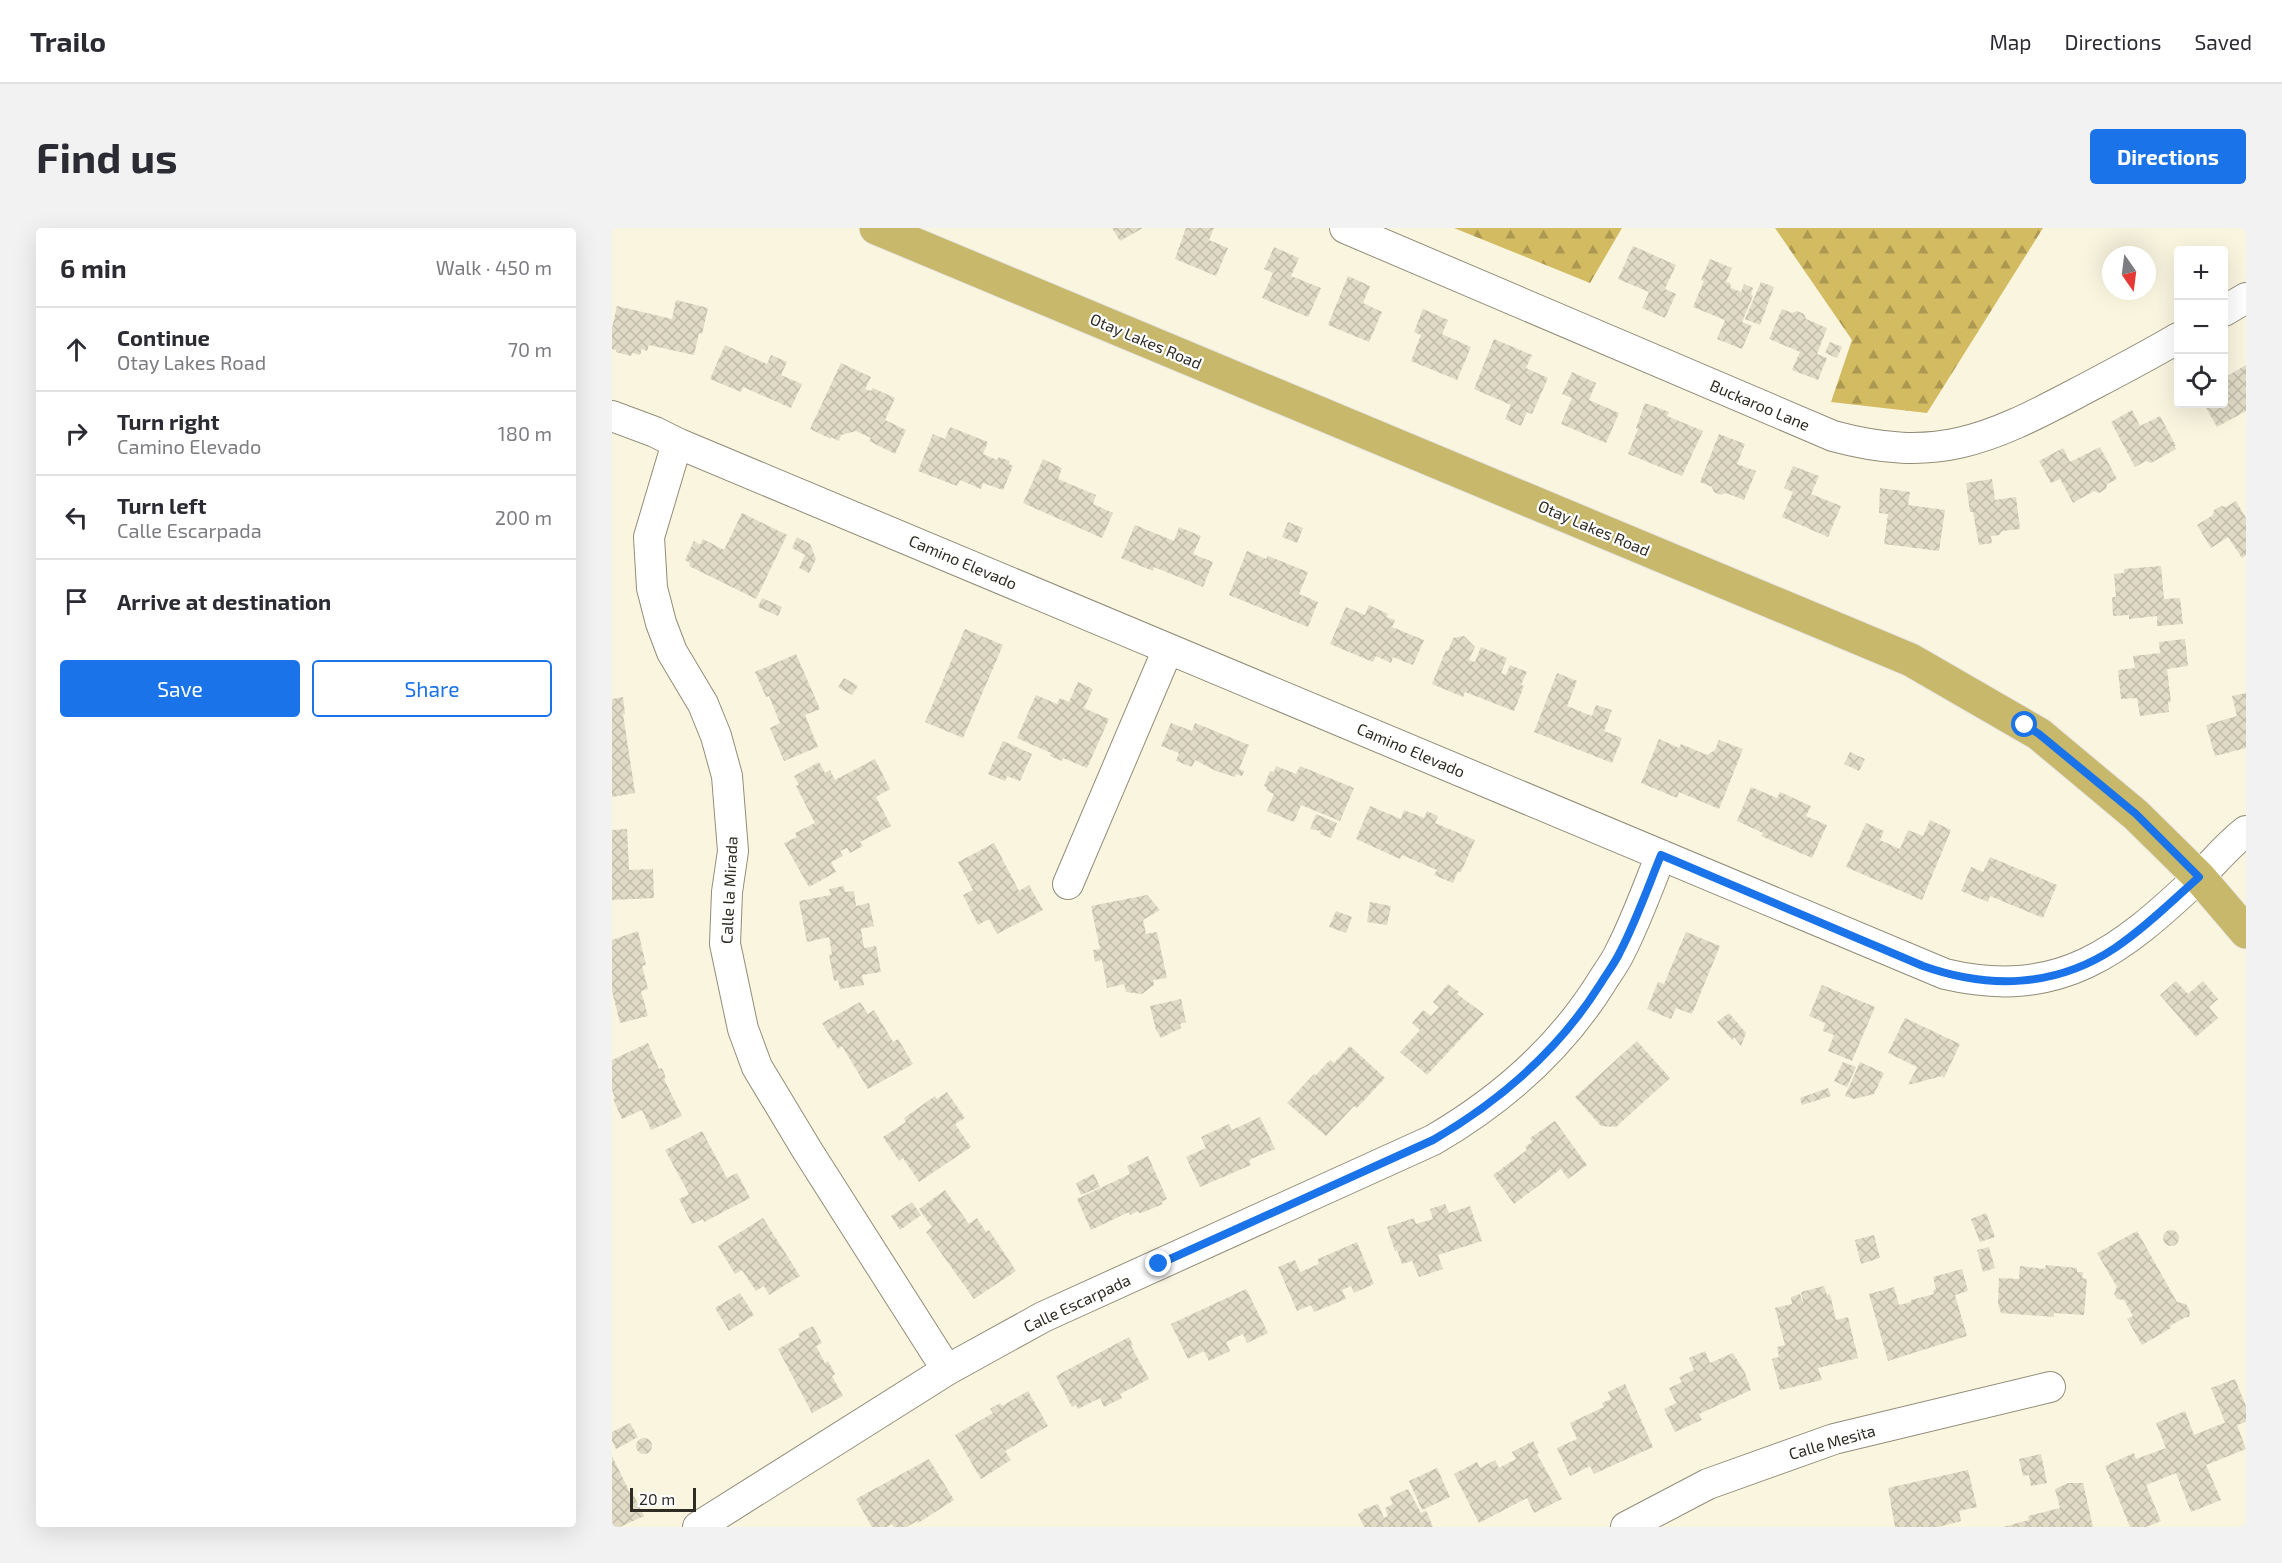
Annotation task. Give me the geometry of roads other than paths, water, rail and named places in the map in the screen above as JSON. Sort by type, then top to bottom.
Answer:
[{"type":"main road","name":"Otay Lakes Road","points":[[876,228],[1911,660],[2039,734],[2136,814],[2199,877],[2246,932]]},
{"type":"street","name":"Buckaroo Lane","points":[[1345,228],[1833,436],[1885,447],[1942,447],[1999,432],[2174,340]]},
{"type":"street","points":[[2228,308],[2246,298]]},
{"type":"street","name":"Camino Elevado","points":[[612,416],[655,432],[1923,966],[1967,979],[1990,982],[2036,979],[2078,967],[2098,958],[2117,947],[2199,877],[2246,831]]},
{"type":"street","name":"Calle la Mirada","points":[[677,443],[650,537],[652,588],[661,623],[672,652],[703,704],[716,736],[727,776],[733,851],[727,892],[725,944],[743,1029],[757,1066],[801,1141],[947,1370]]},
{"type":"street","points":[[1068,884],[1168,649]]},
{"type":"street","name":"Calle Escarpada","points":[[698,1527],[947,1370],[1043,1317],[1433,1140],[1469,1118],[1518,1080],[1546,1054],[1594,994],[1620,953],[1661,855]]},
{"type":"street","name":"Calle Mesita","points":[[1626,1527],[1708,1484],[1834,1439],[2050,1388]]}]
